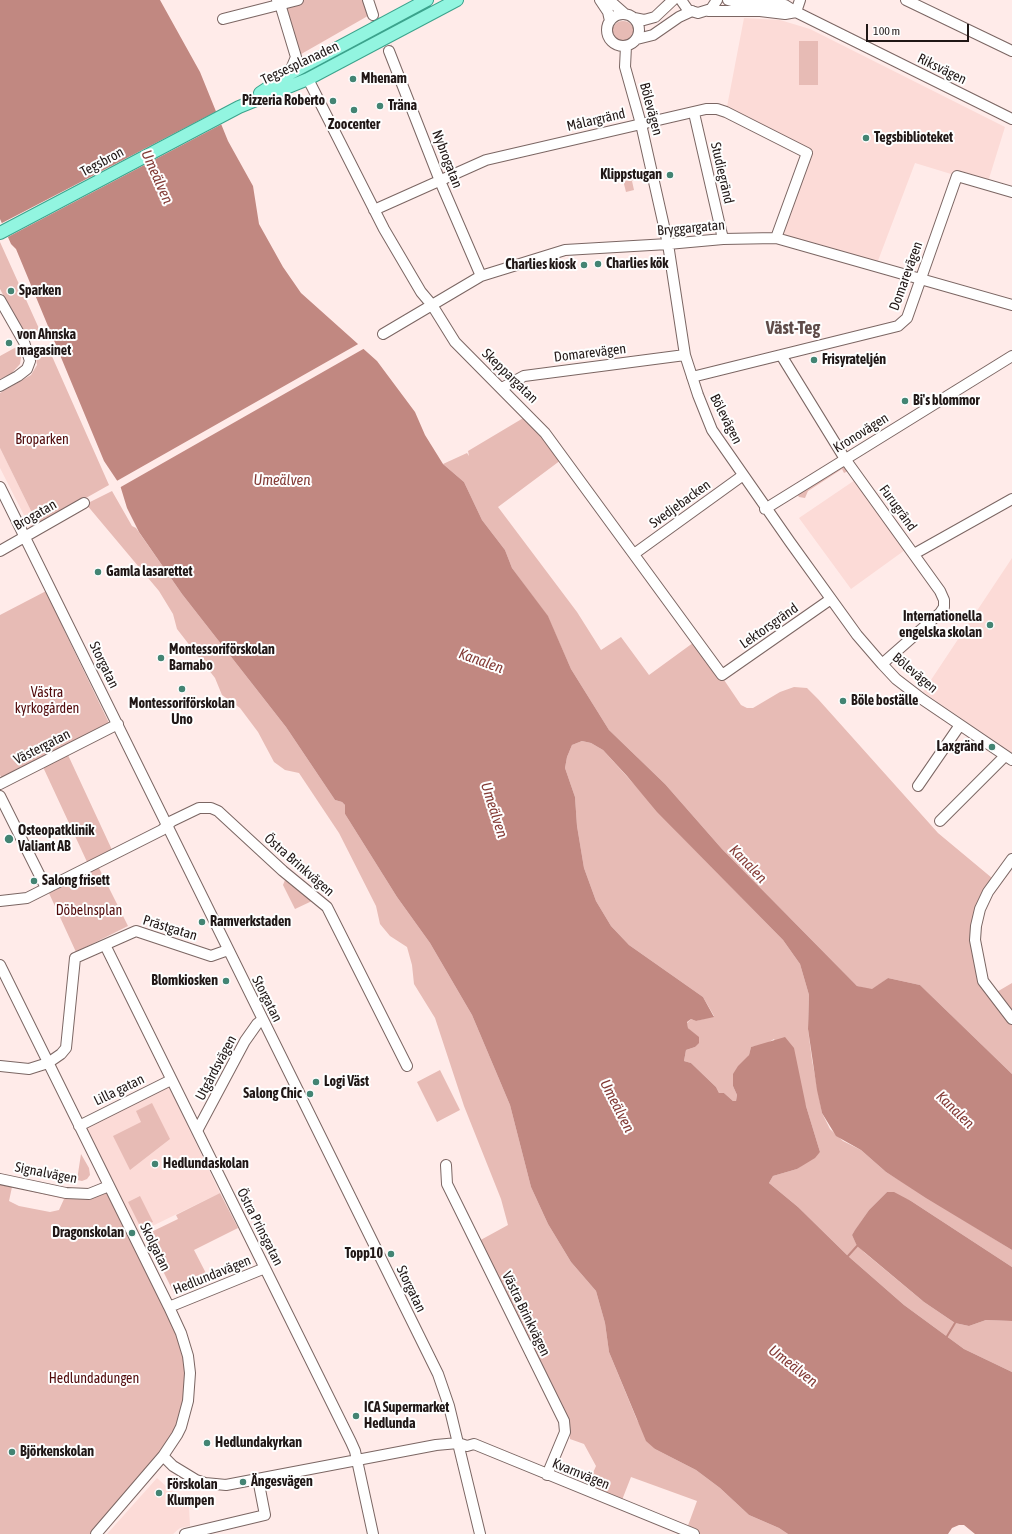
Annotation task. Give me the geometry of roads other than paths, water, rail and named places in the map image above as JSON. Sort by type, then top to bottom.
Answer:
[{"type":"main road","name":"Tegsesplanaden","points":[[239,107],[289,74],[426,0]]},
{"type":"main road","name":"Tegsesplanaden","points":[[239,107],[308,79],[457,0]]},
{"type":"main road","name":"Tegsbron","points":[[0,233],[239,107]]},
{"type":"street","points":[[223,19],[278,2],[298,0]]},
{"type":"street","points":[[368,0],[373,15]]},
{"type":"street","points":[[600,0],[608,12],[610,21]]},
{"type":"street","points":[[609,0],[630,16],[639,26],[637,39],[626,46],[616,45],[609,39],[607,30],[610,21],[618,14],[630,16],[644,20],[655,17],[673,0]]},
{"type":"street","points":[[681,0],[685,7],[692,11]]},
{"type":"street","points":[[708,11],[717,0]]},
{"type":"street","name":"Riksvägen","points":[[728,0],[739,3],[785,5],[796,12],[1012,118]]},
{"type":"street","points":[[796,12],[800,0]]},
{"type":"street","points":[[906,0],[1012,51]]},
{"type":"street","points":[[278,2],[296,58],[289,74]]},
{"type":"street","name":"Riksvägen","points":[[637,39],[653,34],[679,17],[692,11],[698,13],[708,11],[760,11],[785,14],[796,12]]},
{"type":"street","name":"Bölevägen","points":[[626,46],[625,67],[641,124],[668,244],[685,355],[712,430],[742,476],[831,599],[882,664],[896,679],[917,695],[1009,758],[940,821]]},
{"type":"street","name":"Nybrogatan","points":[[389,51],[440,181],[481,276]]},
{"type":"street","name":"Skeppargatan","points":[[308,79],[374,210],[404,264],[455,342],[545,433],[722,675]]},
{"type":"street","name":"Målargränd","points":[[374,210],[486,160],[706,109],[726,112],[806,153],[776,238]]},
{"type":"street","name":"Studiegränd","points":[[694,113],[723,239]]},
{"type":"street","name":"Domarevägen","points":[[692,377],[898,326],[907,318],[957,176],[1012,192]]},
{"type":"street","name":"Bryggargatan","points":[[383,334],[481,276],[565,250],[723,239],[776,238],[1012,305]]},
{"type":"street","points":[[0,300],[24,342],[30,361],[27,369],[0,386]]},
{"type":"street","name":"Domarevägen","points":[[502,388],[524,376],[685,355]]},
{"type":"street","name":"Furugränd","points":[[781,355],[846,459],[940,591],[944,600],[944,607],[940,613],[882,664]]},
{"type":"street","name":"Kronovägen","points":[[766,508],[1012,356]]},
{"type":"street","name":"Svedjebacken","points":[[634,554],[742,476]]},
{"type":"street","name":"Storgatan","points":[[0,487],[438,1374],[450,1406],[480,1534]]},
{"type":"street","points":[[914,554],[1012,500]]},
{"type":"street","name":"Brogatan","points":[[0,551],[84,503]]},
{"type":"street","name":"Lektorsgränd","points":[[722,675],[831,599]]},
{"type":"street","name":"Västergatan","points":[[0,784],[118,724]]},
{"type":"street","points":[[918,786],[960,725]]},
{"type":"street","points":[[0,796],[46,888]]},
{"type":"street","name":"Östra Brinkvägen","points":[[0,901],[22,900],[162,830],[172,821],[199,808],[211,808],[218,810],[283,871],[327,908],[407,1066]]},
{"type":"street","points":[[1012,859],[988,892],[976,926],[975,940],[983,981],[1012,1019]]},
{"type":"street","name":"Prästgatan","points":[[48,1063],[61,1054],[66,1048],[75,958],[136,931],[211,956],[228,950]]},
{"type":"street","name":"Östra Prinsgatan","points":[[105,945],[351,1442],[357,1459],[373,1534]]},
{"type":"street","name":"Skolgatan","points":[[0,964],[181,1333],[188,1356],[190,1386],[181,1427],[172,1445],[96,1534]]},
{"type":"street","name":"Utgårdsvägen","points":[[197,1131],[245,1041],[257,1024],[262,1020]]},
{"type":"street","points":[[0,1066],[22,1070],[48,1063]]},
{"type":"street","name":"Lilla gatan","points":[[80,1126],[171,1080]]},
{"type":"street","name":"Västra Brinkvägen","points":[[446,1165],[447,1184],[564,1421],[565,1432],[547,1475]]},
{"type":"street","name":"Signalvägen","points":[[0,1178],[66,1193],[89,1194],[109,1186]]},
{"type":"street","name":"Hedlundavägen","points":[[169,1308],[265,1268]]},
{"type":"street","points":[[163,1456],[186,1475],[205,1483],[226,1485],[357,1459],[436,1445],[458,1443]]},
{"type":"street","name":"Kvarnvägen","points":[[458,1443],[467,1446],[478,1445],[547,1475],[694,1534]]},
{"type":"street","points":[[185,1534],[265,1515],[258,1479]]},
{"type":"water","name":"Umeälven","points":[[0,0],[160,0],[200,72],[228,141],[253,186],[259,224],[283,267],[301,293],[377,361],[415,412],[425,435],[443,464],[464,482],[482,520],[505,550],[512,568],[548,616],[571,669],[609,730],[665,784],[722,849],[857,986],[872,989],[888,978],[920,985],[1012,1074],[1012,1250],[926,1198],[886,1172],[861,1150],[836,1136],[822,1113],[817,1090],[808,1029],[809,995],[800,964],[783,940],[657,812],[603,750],[591,743],[582,741],[572,745],[567,757],[565,768],[575,797],[577,826],[584,868],[596,901],[611,926],[629,945],[703,997],[714,1017],[696,1021],[691,1019],[687,1022],[688,1028],[699,1037],[699,1043],[695,1047],[686,1050],[684,1061],[691,1063],[716,1087],[719,1093],[724,1093],[733,1101],[736,1101],[737,1095],[733,1086],[733,1074],[738,1066],[749,1055],[751,1047],[785,1037],[794,1048],[806,1106],[820,1152],[815,1158],[797,1169],[773,1176],[769,1183],[798,1207],[848,1256],[904,1305],[964,1349],[1012,1372],[1012,1534],[975,1534],[964,1525],[959,1525],[952,1528],[948,1534],[788,1534],[779,1528],[749,1515],[720,1488],[696,1470],[655,1449],[646,1441],[609,1352],[605,1323],[596,1291],[571,1262],[548,1224],[531,1187],[510,1105],[472,1015],[430,943],[397,897],[345,814],[345,805],[342,802],[335,800],[286,727],[182,594],[139,532],[127,508],[120,485],[104,461],[16,249],[11,244],[0,219]]},
{"type":"water","points":[[887,1192],[894,1192],[911,1201],[1012,1267],[1012,1321],[986,1320],[969,1326],[955,1323],[924,1302],[857,1246],[852,1235],[869,1210]]},
{"type":"waterway","points":[[848,1256],[857,1246]]},
{"type":"waterway","points":[[946,1338],[955,1323]]},
{"type":"tunnel","points":[[375,19],[389,51]]},
{"type":"place","name":"Mhenam","points":[[353,79]]},
{"type":"place","name":"Pizzeria Roberto","points":[[333,101]]},
{"type":"place","name":"Träna","points":[[380,106]]},
{"type":"place","name":"Zoocenter","points":[[354,110]]},
{"type":"place","name":"Tegsbiblioteket","points":[[866,138]]},
{"type":"place","name":"Klippstugan","points":[[670,175]]},
{"type":"place","name":"Charlies kök","points":[[598,264]]},
{"type":"place","name":"Charlies kiosk","points":[[584,265]]},
{"type":"place","name":"Sparken","points":[[11,291]]},
{"type":"place","name":"von Ahnska magasinet","points":[[9,343]]},
{"type":"place","name":"Frisyrateljén","points":[[814,360]]},
{"type":"place","name":"Bi's blommor","points":[[905,401]]},
{"type":"place","name":"Gamla lasarettet","points":[[98,572]]},
{"type":"place","name":"Internationella engelska skolan","points":[[990,625]]},
{"type":"place","name":"Montessoriförskolan Barnabo","points":[[161,658]]},
{"type":"place","name":"Montessoriförskolan Uno","points":[[182,689]]},
{"type":"place","name":"Böle boställe","points":[[843,701]]},
{"type":"place","name":"Laxgränd","points":[[992,747]]},
{"type":"place","name":"Osteopatklinik Valiant AB","points":[[9,839]]},
{"type":"place","name":"Salong frisett","points":[[34,881]]},
{"type":"place","name":"Ramverkstaden","points":[[202,922]]},
{"type":"place","name":"Blomkiosken","points":[[226,981]]},
{"type":"place","name":"Logi Väst","points":[[316,1082]]},
{"type":"place","name":"Salong Chic","points":[[310,1094]]},
{"type":"place","name":"Hedlundaskolan","points":[[155,1164]]},
{"type":"place","name":"Dragonskolan","points":[[132,1233]]},
{"type":"place","name":"Topp10","points":[[391,1254]]},
{"type":"place","name":"ICA Supermarket Hedlunda","points":[[356,1416]]},
{"type":"place","name":"Hedlundakyrkan","points":[[207,1443]]},
{"type":"place","name":"Björkenskolan","points":[[12,1452]]},
{"type":"place","name":"Ängesvägen","points":[[243,1482]]},
{"type":"place","name":"Förskolan Klumpen","points":[[159,1493]]},
{"type":"district","name":"Väst-Teg","points":[[793,328]]},
{"type":"park label","name":"Broparken","points":[[42,440]]},
{"type":"park label","name":"Västra kyrkogården","points":[[47,702]]},
{"type":"park label","name":"Döbelnsplan","points":[[89,911]]},
{"type":"park label","name":"Hedlundadungen","points":[[94,1379]]},
{"type":"water label","name":"Kanalen","points":[[481,661]]},
{"type":"water label","name":"Kanalen","points":[[748,864]]},
{"type":"water label","name":"Kanalen","points":[[955,1110]]}]
